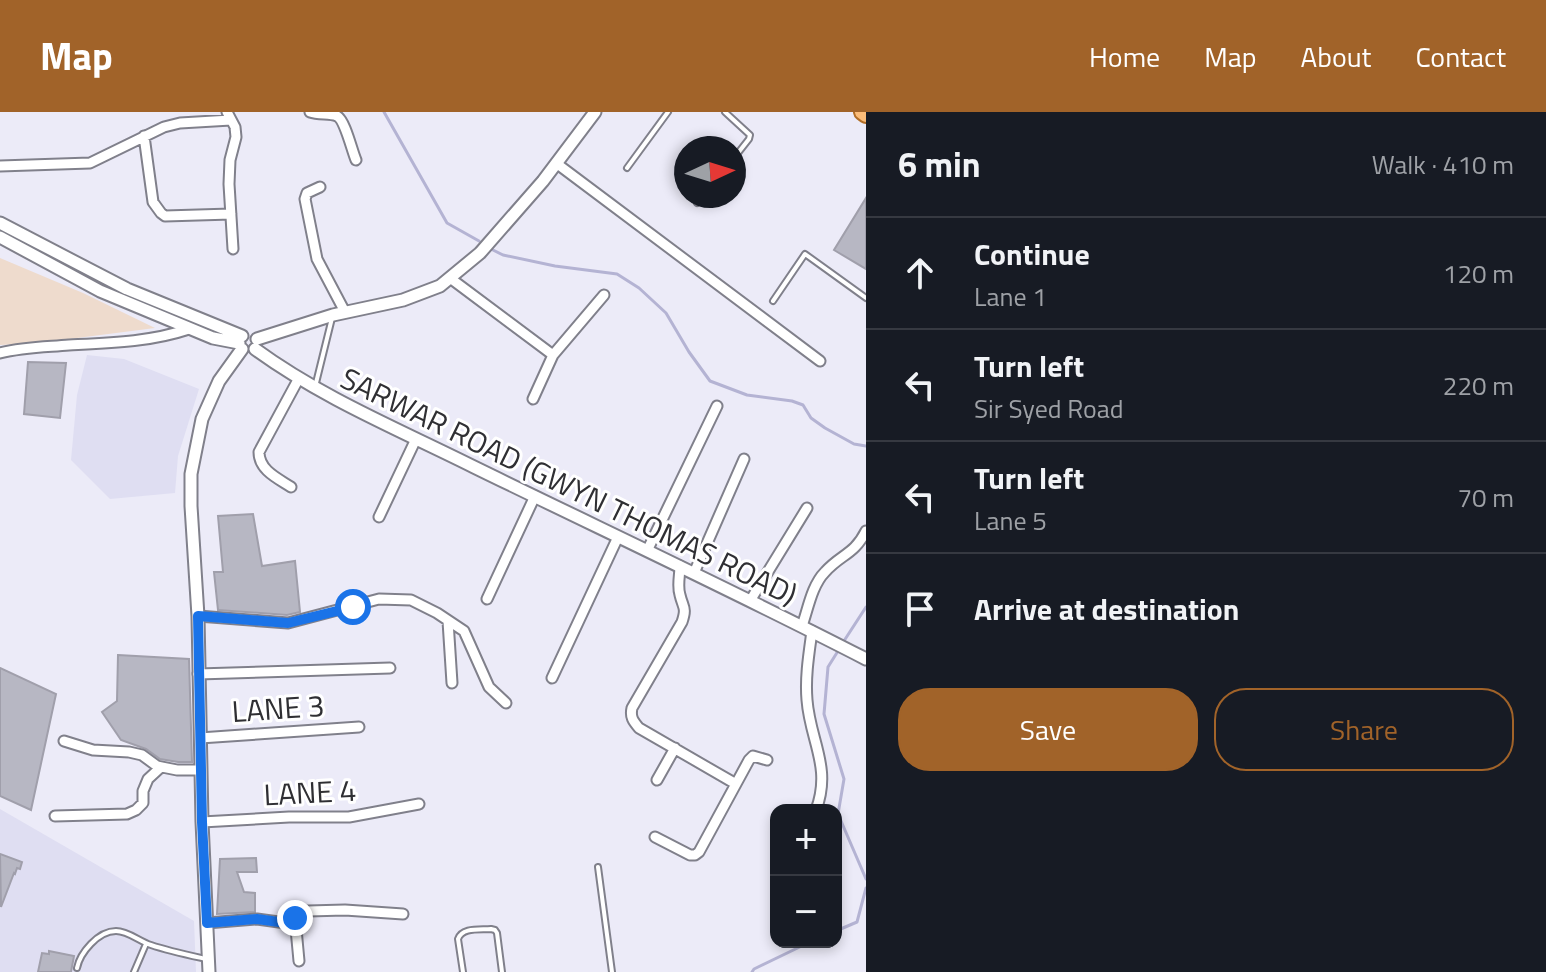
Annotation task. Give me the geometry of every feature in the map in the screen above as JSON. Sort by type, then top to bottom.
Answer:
[{"type":"street","points":[[310,112],[320,116],[336,115],[342,119],[356,160]]},
{"type":"street","points":[[209,966],[191,474],[202,419],[219,381],[247,343],[333,315],[422,294],[440,286],[480,253],[595,112]]},
{"type":"street","points":[[0,166],[90,163],[164,127],[229,116],[236,137],[230,160],[229,184],[233,249]]},
{"type":"street","points":[[144,136],[153,202],[161,213],[165,216],[231,214]]},
{"type":"street","points":[[556,163],[820,361]]},
{"type":"street","points":[[320,187],[310,190],[305,199],[317,259],[345,312]]},
{"type":"street","name":"SARWAR ROAD (GWYN THOMAS ROAD)","points":[[0,223],[127,289],[247,343],[315,388],[416,439],[866,659]]},
{"type":"street","name":"SARWAR ROAD (GWYN THOMAS ROAD)","points":[[0,237],[100,291],[213,338],[247,343]]},
{"type":"street","points":[[450,278],[553,355]]},
{"type":"street","points":[[533,399],[553,355],[604,295]]},
{"type":"street","points":[[0,353],[36,345],[142,341],[189,329]]},
{"type":"street","points":[[291,487],[265,469],[259,462],[259,452],[299,378]]},
{"type":"street","points":[[647,551],[717,406]]},
{"type":"street","points":[[379,517],[416,439]]},
{"type":"street","points":[[694,573],[744,459]]},
{"type":"street","points":[[487,599],[535,496]]},
{"type":"street","points":[[750,601],[807,508]]},
{"type":"street","points":[[818,804],[823,777],[807,701],[807,629],[822,574],[854,550],[866,531]]},
{"type":"street","points":[[552,678],[618,537]]},
{"type":"street","points":[[680,566],[679,593],[685,604],[682,622],[632,708],[631,715],[639,728],[736,784]]},
{"type":"street","points":[[198,616],[288,623],[379,599],[411,600],[464,631],[489,687],[506,703]]},
{"type":"street","points":[[448,621],[452,683]]},
{"type":"street","points":[[198,674],[390,668]]},
{"type":"street","name":"LANE 3","points":[[200,738],[359,727]]},
{"type":"street","points":[[64,741],[93,750],[142,755],[161,767],[201,770]]},
{"type":"street","points":[[657,780],[675,748]]},
{"type":"street","points":[[655,837],[695,855],[749,760],[758,756],[767,760]]},
{"type":"street","points":[[55,816],[127,814],[136,810],[143,803],[143,791],[148,779],[161,767]]},
{"type":"street","name":"LANE 4","points":[[202,822],[349,817],[419,804]]},
{"type":"street","points":[[207,923],[257,919],[286,923],[308,911],[403,914]]},
{"type":"street","points":[[295,918],[299,961]]},
{"type":"lane","points":[[627,168],[668,112]]},
{"type":"lane","points":[[725,112],[750,135],[746,143]]},
{"type":"lane","points":[[773,301],[805,254],[866,298]]},
{"type":"lane","points":[[315,388],[333,315]]},
{"type":"lane","points":[[598,867],[612,972]]},
{"type":"lane","points":[[463,972],[460,934],[491,929],[497,933],[502,972]]},
{"type":"lane","points":[[77,968],[82,954],[109,932],[121,932],[209,966]]},
{"type":"lane","points":[[134,972],[146,944]]},
{"type":"shaded area","points":[[0,258],[83,293],[155,328],[0,345]]},
{"type":"shaded area","points":[[87,355],[124,359],[199,389],[178,456],[175,493],[110,499],[71,460],[77,395]]},
{"type":"shaded area","points":[[0,809],[194,921],[196,972],[0,972]]},
{"type":"building","points":[[866,198],[866,269],[834,250]]},
{"type":"building","points":[[28,362],[66,363],[60,418],[24,414]]},
{"type":"building","points":[[253,514],[262,566],[295,561],[300,612],[287,615],[218,610],[214,572],[223,572],[218,516]]},
{"type":"building","points":[[118,655],[189,659],[192,762],[160,759],[146,749],[121,740],[102,712],[117,701]]},
{"type":"building","points":[[0,668],[56,694],[31,810],[0,796]]},
{"type":"building","points":[[0,854],[22,862],[20,869],[17,868],[14,873],[1,907]]},
{"type":"building","points":[[256,858],[257,872],[237,872],[244,892],[255,893],[255,912],[217,914],[220,859]]},
{"type":"building","points":[[49,951],[74,956],[71,972],[38,972],[42,953],[49,954]]},
{"type":"waterway","points":[[384,112],[447,223],[479,241]]},
{"type":"waterway","points":[[493,250],[555,266],[617,274],[639,288],[666,313],[710,381],[747,395],[803,405],[811,418],[825,428],[854,444],[866,446]]},
{"type":"waterway","points":[[842,644],[866,607]]},
{"type":"waterway","points":[[838,651],[828,667],[824,714],[844,779],[838,814],[866,879]]},
{"type":"waterway","points":[[842,928],[857,922],[866,888]]},
{"type":"waterway","points":[[752,972],[798,948]]},
{"type":"route","points":[[295,918],[286,923],[257,919],[207,923],[198,616],[288,623],[353,607]]}]
